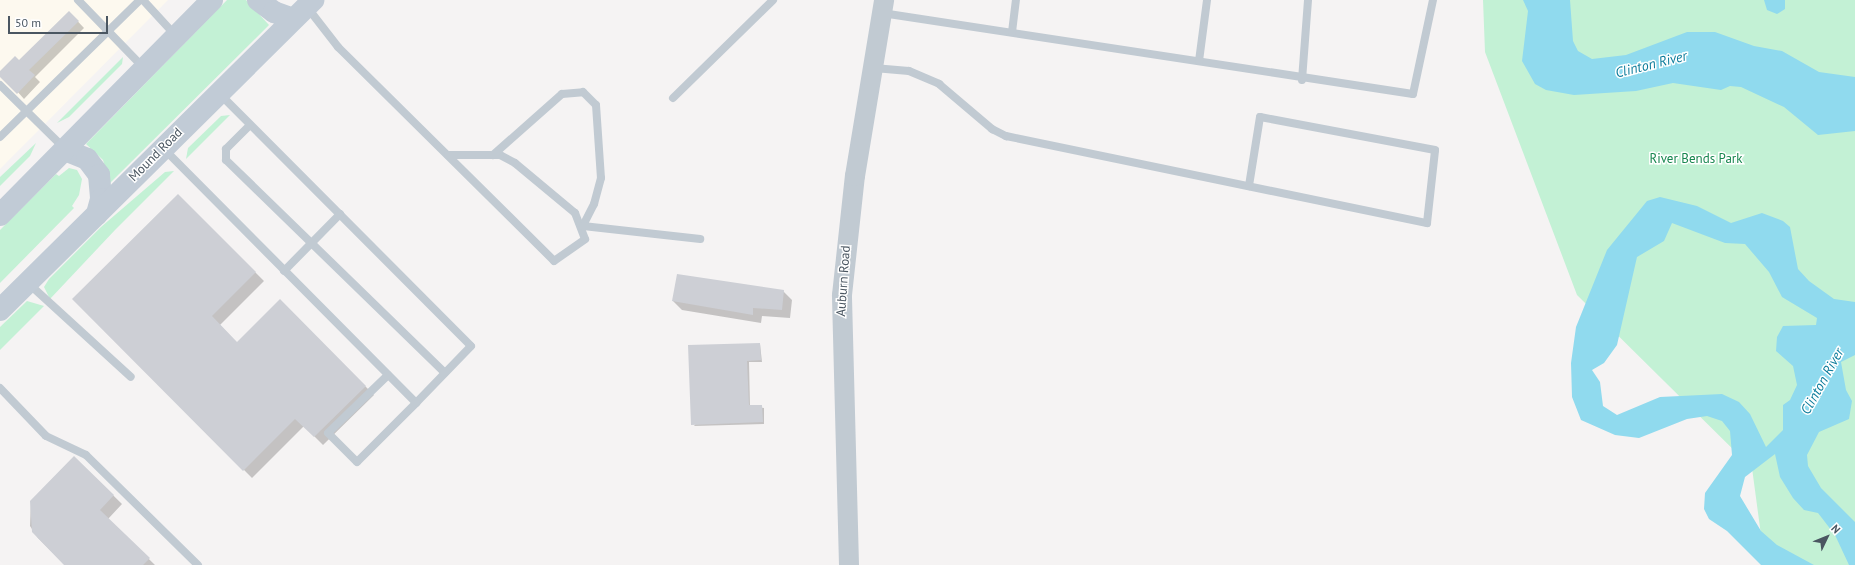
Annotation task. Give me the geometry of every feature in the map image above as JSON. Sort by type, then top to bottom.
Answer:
[{"type":"main road","points":[[0,215],[66,150],[212,0]]},
{"type":"main road","points":[[258,0],[274,12],[304,8]]},
{"type":"main road","name":"Mound Road","points":[[0,310],[304,8]]},
{"type":"main road","points":[[66,150],[87,159],[99,175],[101,199],[96,214]]},
{"type":"street","name":"Auburn Road","points":[[849,565],[842,295],[855,176],[874,68],[878,4]]},
{"type":"lane","points":[[78,0],[106,31],[145,69]]},
{"type":"lane","points":[[673,98],[773,0]]},
{"type":"lane","points":[[1012,32],[1016,0]]},
{"type":"lane","points":[[1199,61],[1207,0]]},
{"type":"lane","points":[[1302,80],[1308,0]]},
{"type":"lane","points":[[878,4],[1012,32],[1199,61],[1302,80],[1413,94],[1433,0]]},
{"type":"lane","points":[[0,137],[25,109],[106,31],[142,1],[177,37]]},
{"type":"lane","points":[[304,8],[338,47],[554,261],[585,239],[583,226],[575,213],[515,162],[493,155],[448,155]]},
{"type":"lane","points":[[874,68],[909,71],[939,84],[992,129],[1006,136],[1427,223],[1435,150],[1260,117],[1249,186]]},
{"type":"lane","points":[[0,85],[66,150]]},
{"type":"lane","points":[[219,92],[250,125],[471,346],[357,462],[328,433],[388,375]]},
{"type":"lane","points":[[493,155],[562,94],[583,92],[591,98],[596,105],[601,178],[594,204],[583,226]]},
{"type":"lane","points":[[250,125],[226,149],[226,160],[445,373]]},
{"type":"lane","points":[[163,148],[416,403]]},
{"type":"lane","points":[[284,270],[340,214]]},
{"type":"lane","points":[[583,226],[700,239]]},
{"type":"lane","points":[[27,283],[131,377]]},
{"type":"lane","points":[[0,388],[46,436],[86,455],[198,565]]},
{"type":"shaded area","points":[[0,0],[168,0],[0,169]]},
{"type":"green space","points":[[227,0],[246,0],[269,25],[110,183],[103,160],[86,144]]},
{"type":"green space","name":"River Bends Park","points":[[1483,0],[1855,0],[1855,565],[1765,565],[1752,468],[1577,295],[1485,52]]},
{"type":"green space","points":[[123,57],[122,64],[69,117],[57,123]]},
{"type":"green space","points":[[230,115],[186,159],[188,148],[221,116]]},
{"type":"green space","points":[[36,143],[30,156],[0,186],[0,177]]},
{"type":"green space","points":[[69,168],[77,170],[82,179],[79,195],[72,206],[74,208],[0,283],[0,230],[56,174],[59,176]]},
{"type":"green space","points":[[174,171],[115,230],[50,299],[44,287],[49,279],[101,227],[165,172]]},
{"type":"green space","points":[[27,301],[44,306],[0,350],[0,327]]},
{"type":"water","name":"Clinton River","points":[[1523,0],[1570,0],[1573,41],[1578,51],[1592,59],[1626,55],[1687,32],[1715,32],[1754,46],[1782,51],[1819,72],[1855,77],[1855,131],[1818,135],[1784,107],[1741,87],[1730,86],[1721,90],[1673,83],[1636,91],[1574,95],[1546,90],[1535,84],[1522,61],[1528,11]]},
{"type":"water","points":[[1764,0],[1785,0],[1785,9],[1777,14],[1767,10]]},
{"type":"water","name":"Clinton River","points":[[1660,197],[1697,206],[1731,223],[1762,213],[1783,221],[1790,227],[1798,269],[1809,281],[1834,299],[1855,302],[1855,355],[1841,362],[1846,390],[1852,401],[1849,419],[1819,432],[1807,455],[1808,466],[1821,488],[1855,522],[1855,565],[1849,565],[1835,535],[1818,513],[1804,510],[1793,498],[1780,477],[1775,454],[1745,477],[1740,496],[1761,531],[1777,545],[1814,565],[1761,565],[1727,531],[1709,519],[1704,509],[1705,493],[1732,455],[1730,431],[1722,421],[1707,416],[1687,419],[1639,438],[1615,435],[1581,420],[1572,397],[1571,363],[1576,327],[1607,250],[1647,201]],"holes":[[[1672,223],[1725,243],[1745,244],[1769,272],[1782,297],[1817,318],[1816,325],[1783,326],[1777,337],[1776,351],[1793,366],[1797,385],[1790,400],[1783,405],[1783,430],[1766,447],[1750,414],[1739,402],[1722,394],[1660,397],[1617,415],[1603,406],[1600,382],[1592,370],[1604,363],[1617,345],[1637,257],[1664,241]]]},
{"type":"building","points":[[69,11],[79,21],[29,70],[35,75],[17,94],[0,77],[0,71],[15,56],[19,60]]},
{"type":"building","points":[[178,194],[256,272],[212,316],[237,342],[280,299],[366,386],[314,437],[295,419],[243,471],[72,299]]},
{"type":"building","points":[[677,274],[784,290],[782,310],[753,308],[753,315],[672,301]]},
{"type":"building","points":[[760,343],[761,360],[747,361],[749,405],[762,405],[763,422],[691,425],[688,345]]},
{"type":"building","points":[[74,456],[114,495],[100,510],[150,558],[143,565],[64,565],[32,532],[30,501]]}]
